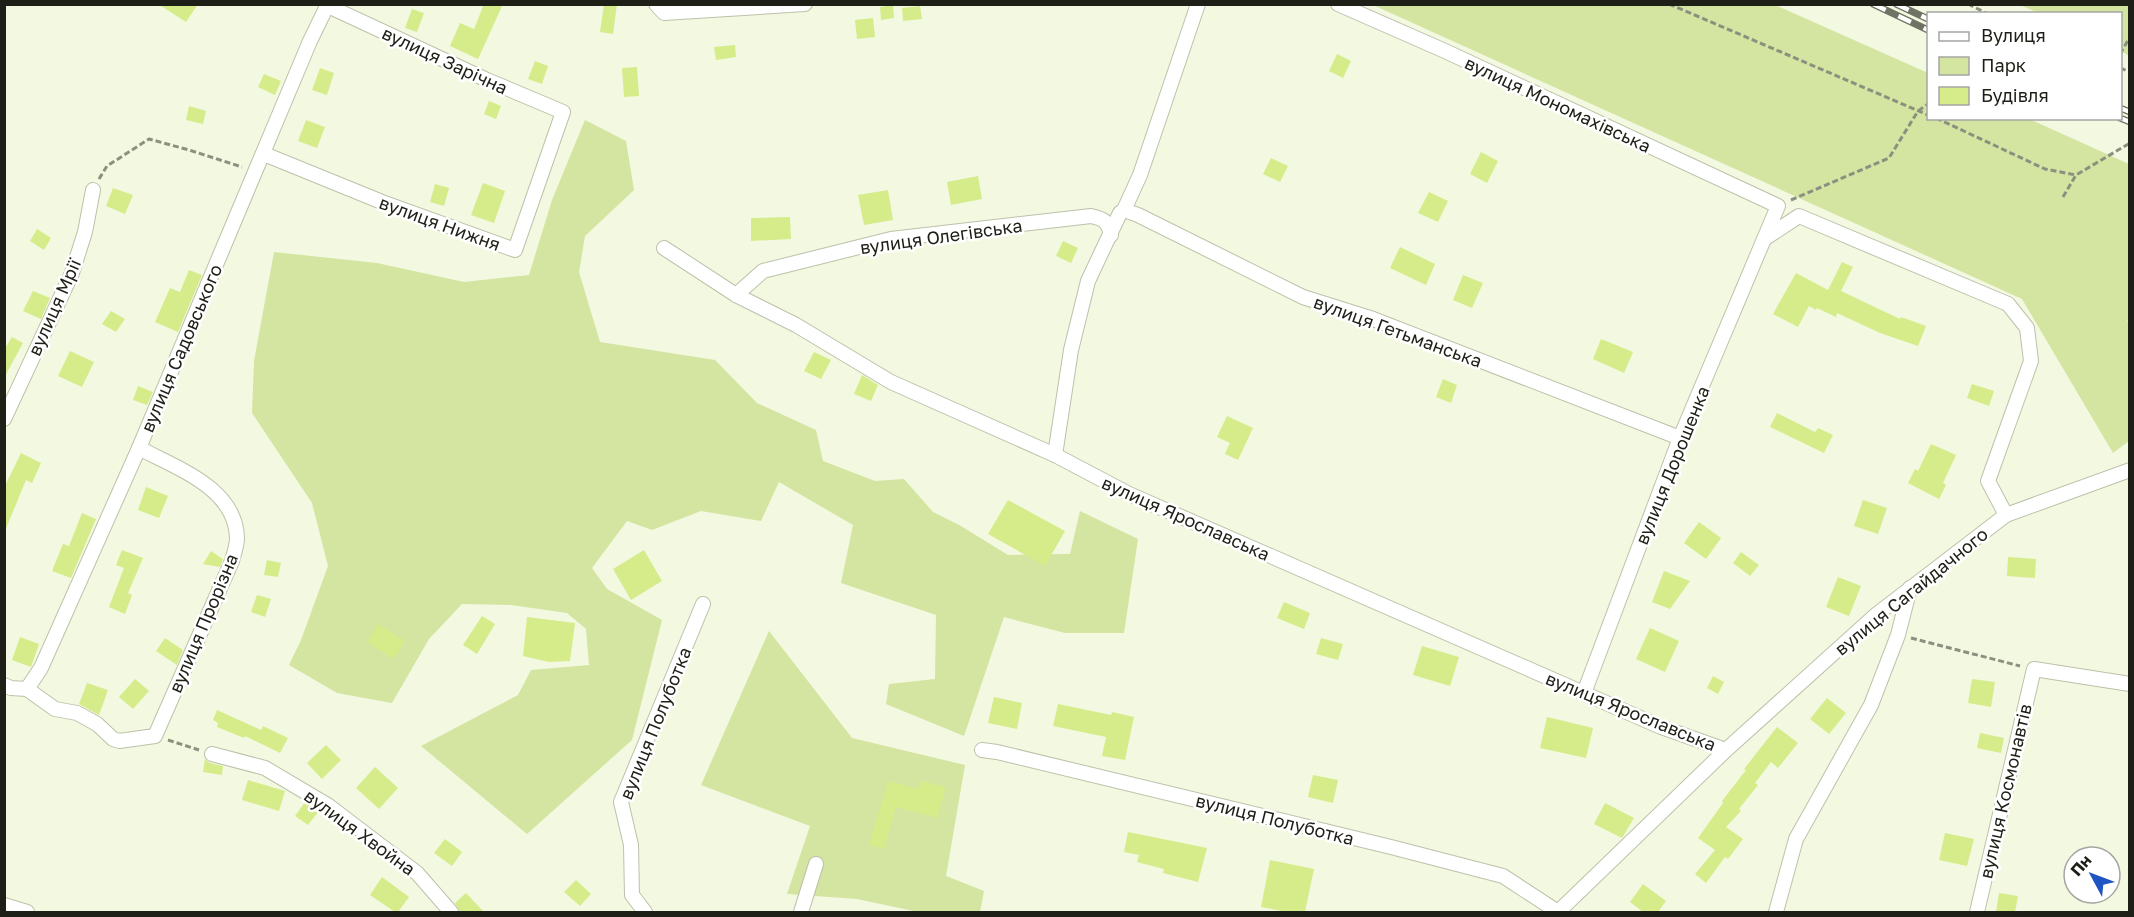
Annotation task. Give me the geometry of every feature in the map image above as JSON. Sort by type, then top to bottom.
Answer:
[{"type":"street","points":[[656,4],[664,13],[805,4]]},
{"type":"street","points":[[1055,455],[1071,350],[1088,281],[1140,176],[1198,4]]},
{"type":"street","name":"вулиця Мономахівська","points":[[1338,4],[1445,51],[1778,206]]},
{"type":"street","name":"вулиця Зарічна","points":[[328,5],[487,80],[563,112]]},
{"type":"street","name":"вулиця Садовського","points":[[27,689],[41,668],[139,448],[310,41],[328,5]]},
{"type":"street","name":"вулиця Нижня","points":[[264,154],[382,202],[514,250],[563,112]]},
{"type":"street","name":"вулиця Мрії","points":[[4,419],[72,273],[85,232],[93,190]]},
{"type":"street","name":"вулиця Дорошенка","points":[[1584,693],[1680,438],[1778,206]]},
{"type":"street","name":"вулиця Гетьманська","points":[[1124,210],[1303,297],[1373,319],[1680,438]]},
{"type":"street","name":"вулиця Олегівська","points":[[736,296],[763,271],[891,239],[1091,216],[1102,218],[1107,222],[1111,235]]},
{"type":"street","name":"вулиця Сагайдачного","points":[[1558,912],[1726,750],[1877,614],[2006,515],[1988,481],[2031,361],[2027,328],[2008,304],[1799,216],[1764,239]]},
{"type":"street","name":"вулиця Ярославська","points":[[664,248],[736,296],[796,325],[891,382],[1055,455],[1129,494],[1661,727],[1726,750]]},
{"type":"street","name":"вулиця Прорізна","points":[[139,448],[209,487],[228,508],[234,522],[237,539],[232,561],[155,736]]},
{"type":"street","points":[[2006,515],[2130,470]]},
{"type":"street","name":"вулиця Сагайдачного","points":[[1776,912],[1796,839],[1871,705],[1898,635],[1910,588]]},
{"type":"street","name":"вулиця Полуботка","points":[[645,912],[632,895],[631,844],[621,802],[703,604]]},
{"type":"street","points":[[2034,669],[2130,684]]},
{"type":"street","name":"вулиця Космонавтів","points":[[1977,912],[2034,669]]},
{"type":"street","points":[[4,685],[27,689],[55,709],[77,713],[98,724],[112,739],[119,741],[155,736]]},
{"type":"street","name":"вулиця Полуботка","points":[[982,750],[1379,844],[1503,876],[1558,912]]},
{"type":"street","name":"вулиця Хвойна","points":[[212,754],[265,768],[329,806],[417,873],[451,912]]},
{"type":"street","points":[[801,912],[816,864]]},
{"type":"street","points":[[4,905],[27,912]]},
{"type":"path","points":[[1669,4],[1927,114]]},
{"type":"path","points":[[1968,4],[1984,12]]},
{"type":"path","points":[[2122,52],[2130,37]]},
{"type":"path","points":[[1778,206],[1889,158],[1918,111],[1927,105]]},
{"type":"path","points":[[1940,120],[2045,169],[2076,175]]},
{"type":"path","points":[[93,190],[107,166],[148,140],[189,150],[256,172]]},
{"type":"path","points":[[2063,196],[2076,175],[2130,142]]},
{"type":"path","points":[[1898,635],[2034,669]]},
{"type":"path","points":[[155,736],[212,754]]},
{"type":"green space","points":[[1373,5],[1775,5],[1927,73],[1927,120],[2031,120],[2129,164],[2130,317],[2127,321],[2130,322],[2129,441],[2113,453],[2022,299]]},
{"type":"green space","points":[[2020,5],[2129,5],[2129,56],[2122,52],[2122,12],[2037,12]]},
{"type":"green space","points":[[585,120],[626,141],[634,190],[585,236],[579,272],[600,342],[715,360],[757,403],[816,430],[823,461],[875,481],[904,479],[933,512],[1008,555],[1070,554],[1080,511],[1138,539],[1124,633],[1065,633],[1004,617],[964,736],[886,704],[889,684],[935,679],[936,615],[841,583],[853,525],[779,482],[761,521],[701,511],[652,530],[627,521],[592,568],[607,589],[662,620],[632,740],[527,834],[421,746],[518,695],[531,670],[589,665],[586,629],[567,613],[511,605],[462,604],[429,639],[392,703],[337,693],[289,665],[301,640],[328,566],[312,503],[252,413],[254,361],[274,252],[377,263],[464,282],[529,275],[552,200]]},
{"type":"green space","points":[[769,631],[852,738],[965,765],[946,876],[984,891],[980,912],[918,912],[857,899],[787,894],[810,826],[701,785]]},
{"type":"building","points":[[158,4],[198,4],[186,22]]},
{"type":"building","points":[[484,4],[503,4],[478,59],[450,46],[460,23],[474,29]]},
{"type":"building","points":[[604,4],[617,4],[613,34],[600,32]]},
{"type":"building","points":[[893,5],[894,18],[881,20],[880,7]]},
{"type":"building","points":[[920,6],[922,19],[903,21],[902,8]]},
{"type":"building","points":[[412,9],[424,13],[417,32],[405,28]]},
{"type":"building","points":[[873,18],[875,37],[857,39],[855,20]]},
{"type":"building","points":[[735,45],[736,57],[716,60],[714,47]]},
{"type":"building","points":[[1337,54],[1351,61],[1343,78],[1329,71]]},
{"type":"building","points":[[535,61],[548,66],[542,84],[528,79]]},
{"type":"building","points":[[637,67],[639,96],[624,97],[622,68]]},
{"type":"building","points":[[320,68],[334,73],[327,95],[312,90]]},
{"type":"building","points":[[264,74],[281,81],[275,95],[258,87]]},
{"type":"building","points":[[489,101],[501,106],[496,119],[484,114]]},
{"type":"building","points":[[189,106],[206,111],[203,124],[186,120]]},
{"type":"building","points":[[306,120],[325,127],[317,148],[298,141]]},
{"type":"building","points":[[1481,152],[1498,161],[1487,183],[1470,174]]},
{"type":"building","points":[[1271,158],[1288,166],[1280,182],[1263,174]]},
{"type":"building","points":[[978,176],[982,199],[951,205],[947,182]]},
{"type":"building","points":[[483,183],[505,191],[494,223],[471,215]]},
{"type":"building","points":[[435,184],[449,188],[444,206],[430,202]]},
{"type":"building","points":[[113,188],[133,195],[125,214],[106,206]]},
{"type":"building","points":[[888,190],[893,220],[864,225],[858,195]]},
{"type":"building","points":[[1429,192],[1448,201],[1438,222],[1418,213]]},
{"type":"building","points":[[790,217],[791,239],[751,241],[751,218]]},
{"type":"building","points":[[37,229],[51,238],[44,250],[30,241]]},
{"type":"building","points":[[1063,241],[1078,248],[1071,263],[1056,256]]},
{"type":"building","points":[[1400,247],[1435,264],[1426,285],[1390,268]]},
{"type":"building","points":[[1842,262],[1853,267],[1841,291],[1900,319],[1901,317],[1926,326],[1918,346],[1880,333],[1837,313],[1836,317],[1809,306],[1798,327],[1773,314],[1796,273],[1828,290]]},
{"type":"building","points":[[189,270],[202,275],[178,332],[155,322],[170,288],[180,292]]},
{"type":"building","points":[[1463,275],[1483,283],[1472,308],[1453,300]]},
{"type":"building","points":[[33,291],[50,298],[41,319],[23,311]]},
{"type":"building","points":[[111,311],[125,319],[116,332],[102,324]]},
{"type":"building","points":[[12,337],[23,343],[4,378],[4,350]]},
{"type":"building","points":[[1601,339],[1633,352],[1624,373],[1593,359]]},
{"type":"building","points":[[70,351],[94,362],[82,387],[58,376]]},
{"type":"building","points":[[814,352],[831,360],[821,379],[804,371]]},
{"type":"building","points":[[862,375],[878,385],[871,401],[854,394]]},
{"type":"building","points":[[1443,379],[1457,385],[1451,403],[1436,397]]},
{"type":"building","points":[[1972,384],[1994,391],[1989,406],[1967,398]]},
{"type":"building","points":[[138,386],[153,392],[147,405],[133,400]]},
{"type":"building","points":[[1777,413],[1815,432],[1818,428],[1833,435],[1824,453],[1770,427]]},
{"type":"building","points":[[1227,416],[1253,428],[1238,460],[1225,454],[1230,443],[1217,437]]},
{"type":"building","points":[[1931,444],[1956,455],[1943,483],[1946,485],[1939,499],[1908,483],[1915,469],[1918,471]]},
{"type":"building","points":[[21,453],[41,463],[32,483],[26,480],[5,531],[4,488]]},
{"type":"building","points":[[146,487],[168,496],[159,518],[138,510]]},
{"type":"building","points":[[1008,500],[1065,531],[1045,566],[988,534]]},
{"type":"building","points":[[1863,500],[1887,508],[1878,534],[1854,526]]},
{"type":"building","points":[[82,513],[96,519],[71,578],[52,571],[63,544],[69,546]]},
{"type":"building","points":[[1699,522],[1721,538],[1706,559],[1684,543]]},
{"type":"building","points":[[122,550],[143,558],[128,593],[132,595],[125,614],[109,607],[124,568],[116,565]]},
{"type":"building","points":[[644,550],[662,581],[631,600],[613,569]]},
{"type":"building","points":[[211,551],[223,559],[220,567],[203,564]]},
{"type":"building","points":[[1741,552],[1759,565],[1750,576],[1733,563]]},
{"type":"building","points":[[2008,557],[2036,559],[2035,578],[2007,576]]},
{"type":"building","points":[[267,560],[281,563],[278,577],[264,575]]},
{"type":"building","points":[[1664,571],[1690,581],[1670,609],[1652,602]]},
{"type":"building","points":[[1838,577],[1861,586],[1849,616],[1826,607]]},
{"type":"building","points":[[257,595],[271,599],[265,617],[251,612]]},
{"type":"building","points":[[1284,602],[1310,613],[1304,629],[1277,618]]},
{"type":"building","points":[[482,616],[495,624],[477,654],[463,645]]},
{"type":"building","points":[[527,617],[575,623],[570,661],[549,662],[523,656]]},
{"type":"building","points":[[378,624],[405,641],[394,659],[367,642]]},
{"type":"building","points":[[1650,628],[1679,641],[1665,672],[1636,659]]},
{"type":"building","points":[[20,637],[39,644],[31,667],[12,660]]},
{"type":"building","points":[[165,638],[183,650],[177,665],[156,651]]},
{"type":"building","points":[[1321,638],[1343,644],[1338,660],[1316,654]]},
{"type":"building","points":[[1422,646],[1459,657],[1450,686],[1413,675]]},
{"type":"building","points":[[1713,676],[1724,682],[1718,694],[1707,688]]},
{"type":"building","points":[[135,679],[149,691],[133,709],[119,697]]},
{"type":"building","points":[[1972,679],[1995,682],[1991,707],[1968,703]]},
{"type":"building","points":[[87,683],[108,690],[99,715],[79,704]]},
{"type":"building","points":[[994,697],[1022,703],[1017,729],[988,723]]},
{"type":"building","points":[[1827,698],[1846,713],[1829,734],[1810,719]]},
{"type":"building","points":[[1058,704],[1111,715],[1112,712],[1134,717],[1125,760],[1102,756],[1106,737],[1053,726]]},
{"type":"building","points":[[217,710],[261,730],[263,726],[288,738],[280,753],[245,736],[244,738],[217,727],[218,723],[213,720]]},
{"type":"building","points":[[1547,717],[1593,728],[1586,758],[1540,748]]},
{"type":"building","points":[[1777,727],[1798,743],[1778,768],[1771,762],[1755,783],[1758,785],[1739,809],[1741,811],[1726,827],[1743,839],[1728,859],[1725,857],[1706,883],[1695,874],[1715,850],[1698,838],[1746,770],[1744,769]]},
{"type":"building","points":[[1980,733],[2004,738],[2001,753],[1977,748]]},
{"type":"building","points":[[326,745],[341,760],[322,779],[307,763]]},
{"type":"building","points":[[205,759],[210,763],[223,766],[222,775],[203,772]]},
{"type":"building","points":[[375,767],[398,788],[379,809],[356,788]]},
{"type":"building","points":[[1313,775],[1338,780],[1333,803],[1308,797]]},
{"type":"building","points":[[248,780],[285,791],[279,811],[242,800]]},
{"type":"building","points":[[888,781],[918,789],[921,781],[946,787],[937,818],[896,807],[884,849],[869,845]]},
{"type":"building","points":[[305,802],[319,811],[308,825],[295,816]]},
{"type":"building","points":[[1605,803],[1634,818],[1622,838],[1594,824]]},
{"type":"building","points":[[1128,832],[1207,848],[1198,882],[1163,873],[1164,869],[1137,862],[1139,855],[1124,852]]},
{"type":"building","points":[[1945,833],[1974,839],[1967,866],[1939,860]]},
{"type":"building","points":[[445,839],[462,852],[452,866],[434,853]]},
{"type":"building","points":[[1270,860],[1314,869],[1305,912],[1287,912],[1261,907]]},
{"type":"building","points":[[382,877],[409,897],[398,912],[370,895]]},
{"type":"building","points":[[576,880],[591,894],[580,906],[564,892]]},
{"type":"building","points":[[1643,884],[1666,901],[1658,912],[1643,912],[1630,902]]},
{"type":"building","points":[[466,893],[484,912],[460,912],[455,903]]},
{"type":"building","points":[[1999,893],[2018,896],[2015,912],[1996,912]]},
{"type":"railway","points":[[1873,4],[1927,30]]},
{"type":"railway","points":[[1896,4],[1927,19]]},
{"type":"railway","points":[[2122,109],[2130,112]]},
{"type":"railway","points":[[2122,119],[2130,122]]}]
